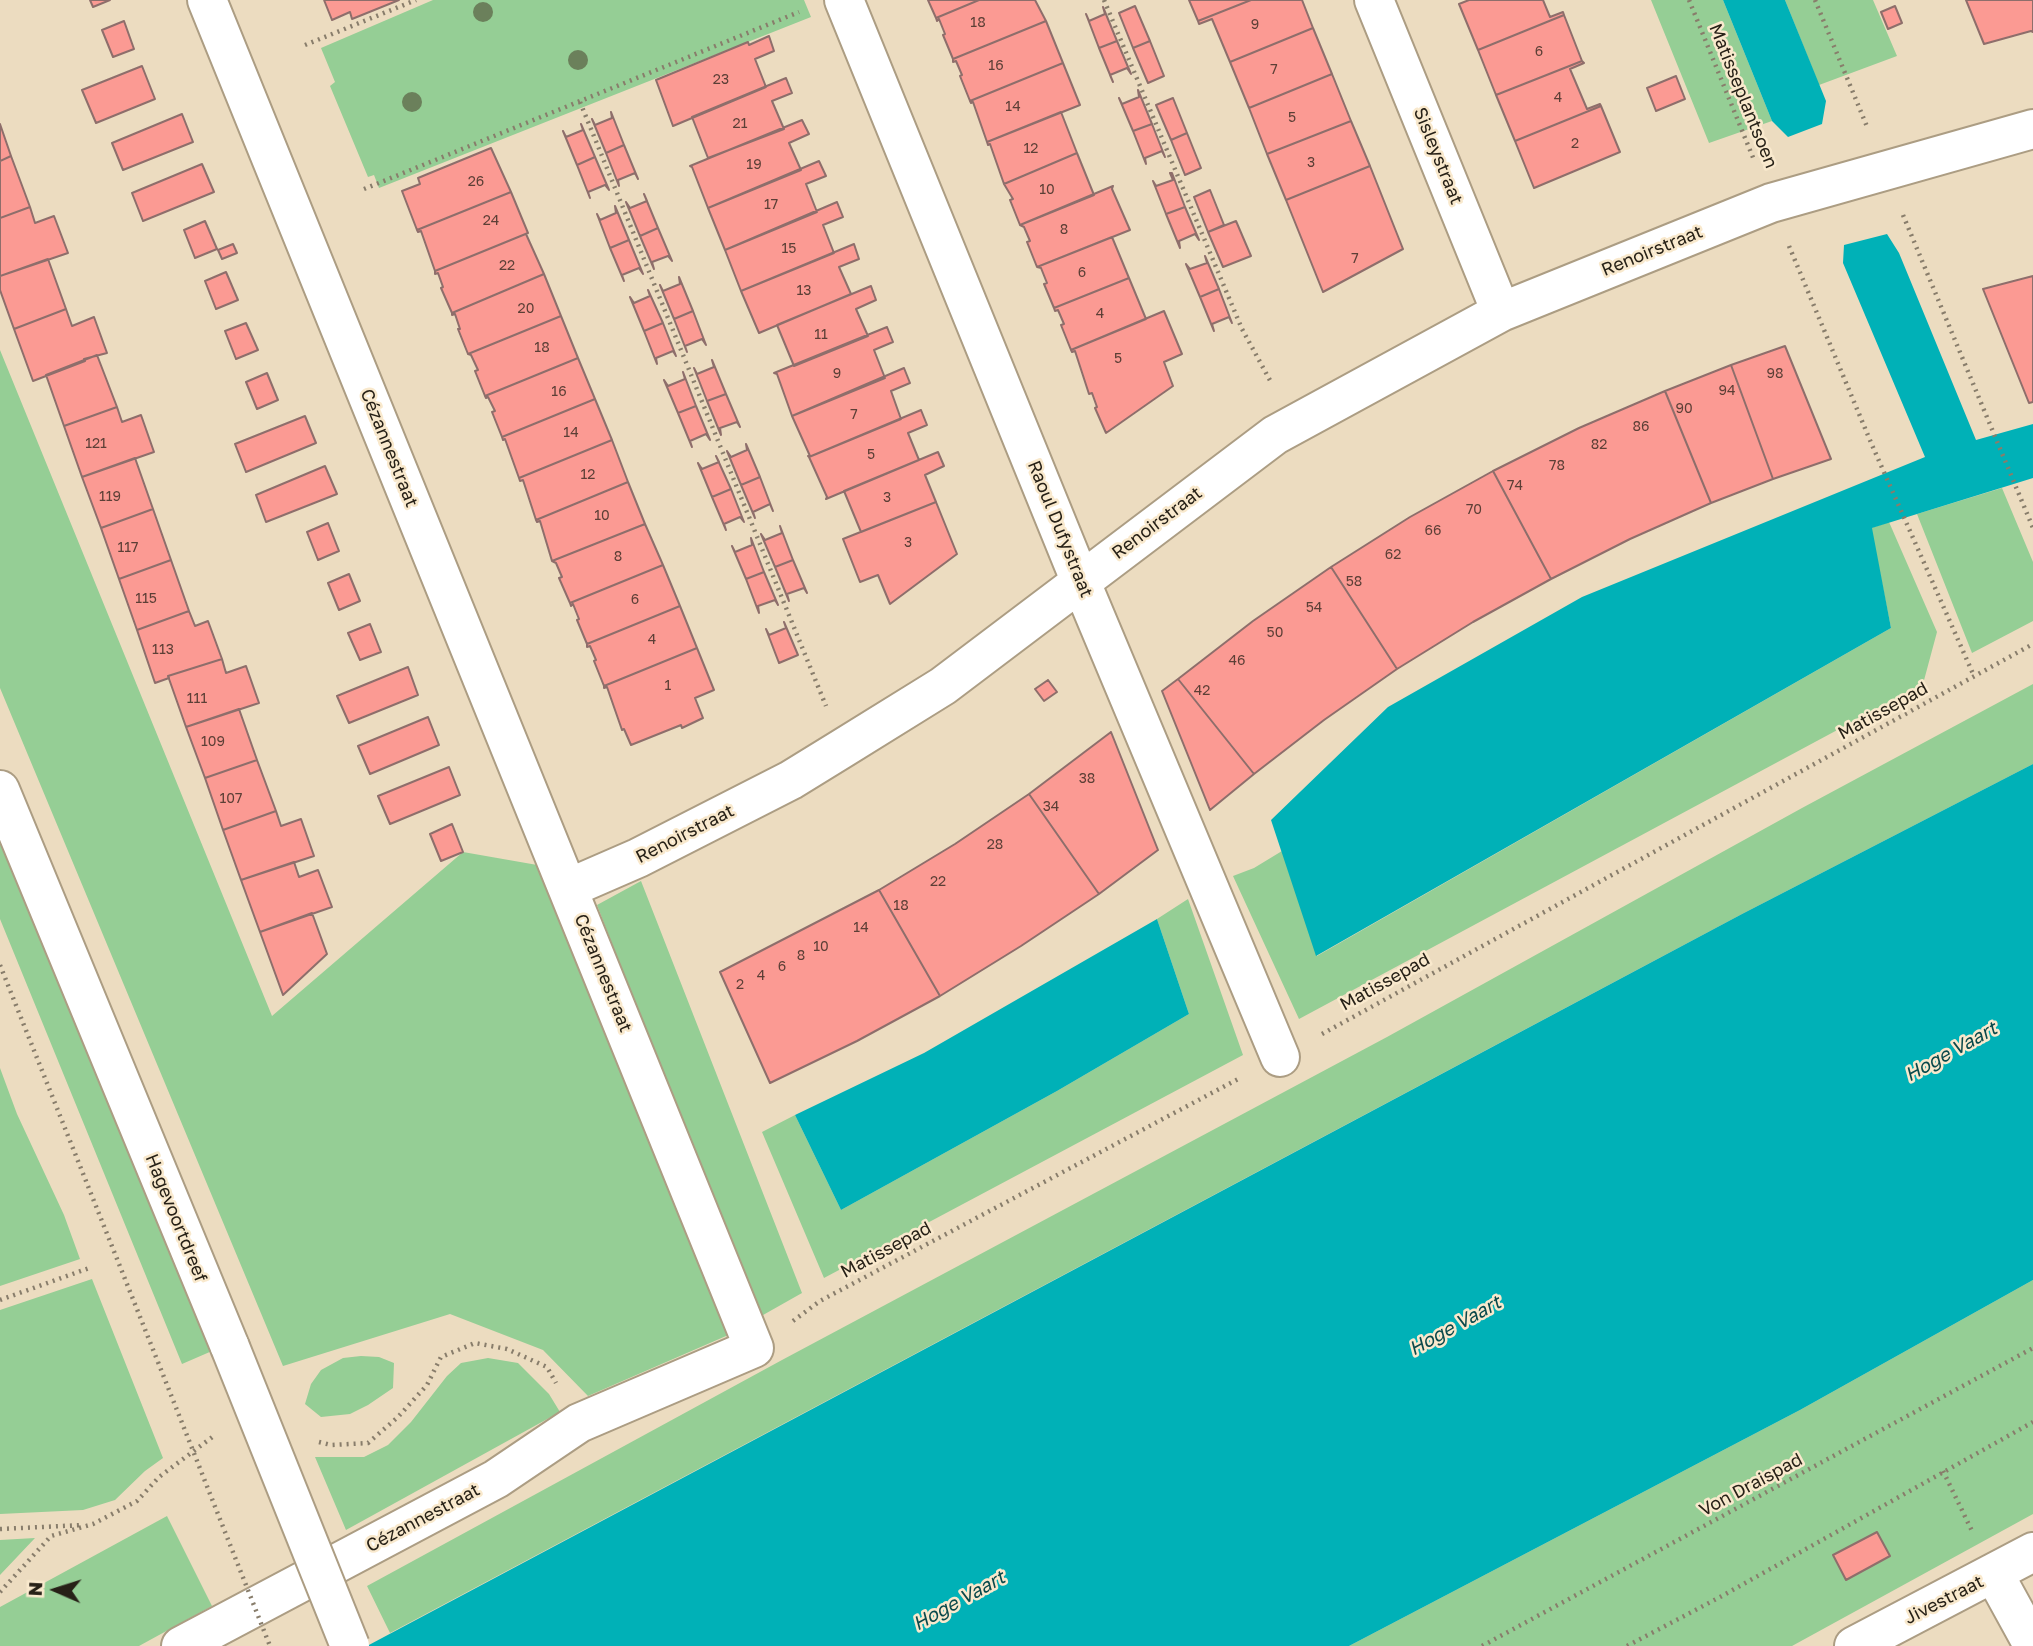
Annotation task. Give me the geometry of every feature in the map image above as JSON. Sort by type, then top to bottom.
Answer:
[{"type":"street","name":"Cézannestraat","points":[[181,1646],[496,1479],[579,1423],[754,1348],[207,0]]},
{"type":"street","name":"Raoul Dufystraat","points":[[844,0],[1080,580],[1280,1057]]},
{"type":"street","name":"Sisleystraat","points":[[1374,0],[1501,312]]},
{"type":"street","name":"Renoirstraat","points":[[569,888],[639,858],[792,780],[943,686],[1275,435],[1501,312],[1771,203],[2033,129]]},
{"type":"street","name":"Hagevoortdreef","points":[[0,790],[350,1646]]},
{"type":"street","name":"Jivestraat","points":[[1854,1646],[2033,1552]]},
{"type":"street","points":[[1994,1574],[2033,1645]]},
{"type":"path","points":[[305,45],[416,0]]},
{"type":"path","points":[[1104,0],[1242,329],[1295,424]]},
{"type":"path","name":"Matisseplantsoen","points":[[1689,0],[1771,203]]},
{"type":"path","points":[[1815,0],[2033,528]]},
{"type":"path","points":[[364,190],[804,10]]},
{"type":"path","points":[[580,102],[843,748]]},
{"type":"path","points":[[1771,203],[1872,445],[1974,676]]},
{"type":"path","name":"Matissepad","points":[[754,1348],[820,1301],[1280,1057],[2033,644]]},
{"type":"path","points":[[0,965],[270,1646]]},
{"type":"path","points":[[0,1300],[92,1267]]},
{"type":"path","points":[[307,1440],[331,1445],[368,1443],[398,1417],[427,1385],[441,1357],[475,1343],[507,1349],[547,1367],[579,1423]]},
{"type":"path","name":"Von Draispad","points":[[1482,1646],[2033,1348]]},
{"type":"path","points":[[1626,1646],[1722,1596],[2033,1422]]},
{"type":"path","points":[[0,1592],[51,1536],[93,1524],[137,1501],[159,1477],[220,1432]]},
{"type":"path","points":[[1943,1471],[1994,1574]]},
{"type":"path","points":[[0,1529],[93,1524]]},
{"type":"green space","points":[[433,0],[804,0],[811,17],[379,188],[374,175],[368,177],[330,86],[335,82],[321,48]]},
{"type":"green space","points":[[1651,0],[1723,0],[1772,121],[1709,143]]},
{"type":"green space","points":[[1785,0],[1873,0],[1897,56],[1819,85]]},
{"type":"green space","points":[[0,350],[272,1016],[463,852],[543,866],[733,1333],[588,1396],[543,1350],[450,1314],[283,1366],[0,688]]},
{"type":"green space","points":[[2002,488],[2033,562],[2033,621],[1972,653],[1917,514]]},
{"type":"green space","points":[[1889,522],[1937,632],[1923,684],[1299,1019],[1233,876],[1254,868],[1282,851],[1317,956],[1891,628],[1871,528]]},
{"type":"green space","points":[[2033,684],[2033,764],[1742,914],[390,1633],[367,1586],[782,1360],[1387,1037]]},
{"type":"green space","points":[[0,822],[212,1351],[182,1364],[0,919]]},
{"type":"green space","points":[[641,881],[802,1293],[756,1319],[597,905]]},
{"type":"green space","points":[[1188,899],[1243,1055],[824,1278],[762,1132],[795,1115],[841,1210],[1057,1091],[1189,1014],[1157,919]]},
{"type":"green space","points":[[0,1068],[17,1114],[64,1215],[80,1259],[0,1286]]},
{"type":"green space","points":[[92,1279],[163,1458],[115,1500],[83,1510],[0,1514],[0,1310]]},
{"type":"green space","points":[[2033,1280],[2033,1514],[1792,1646],[1349,1646],[1800,1410]]},
{"type":"green space","points":[[379,1357],[394,1363],[393,1388],[350,1414],[321,1417],[305,1404],[311,1384],[321,1370],[343,1358]]},
{"type":"green space","points":[[488,1358],[518,1363],[549,1394],[560,1412],[346,1530],[315,1457],[364,1457],[388,1445],[461,1363]]},
{"type":"green space","points":[[167,1516],[212,1606],[139,1646],[0,1646],[0,1607]]},
{"type":"green space","points":[[35,1538],[0,1575],[0,1540]]},
{"type":"water","points":[[1723,0],[1785,0],[1826,101],[1822,124],[1788,137],[1772,121]]},
{"type":"water","points":[[1887,234],[1899,253],[1976,440],[2033,424],[2033,478],[1872,528],[1891,628],[1316,956],[1271,820],[1388,707],[1582,597],[1925,457],[1843,263],[1844,245]]},
{"type":"water","name":"Hoge Vaart","points":[[2033,764],[2033,1280],[1800,1410],[1349,1646],[367,1646],[1742,914]]},
{"type":"water","points":[[1157,919],[1189,1014],[1057,1091],[841,1210],[795,1115],[924,1053]]},
{"type":"building","points":[[90,0],[110,0],[93,7]]},
{"type":"building","points":[[324,0],[399,0],[352,19],[350,12],[332,20]]},
{"type":"building","points":[[928,0],[979,0],[936,18]]},
{"type":"building","points":[[979,0],[1035,0],[1046,21],[953,59],[939,19],[937,21],[936,18]]},
{"type":"building","points":[[1189,0],[1251,0],[1198,21]]},
{"type":"building","points":[[1251,0],[1302,0],[1313,28],[1230,62],[1212,19],[1199,24],[1198,21]]},
{"type":"building","points":[[1469,0],[1543,0],[1550,17],[1563,12],[1564,15],[1478,50],[1459,4]]},
{"type":"building","points":[[1966,0],[2033,0],[2033,32],[1984,44]]},
{"type":"building","points":[[1135,6],[1150,41],[1133,48],[1119,13]]},
{"type":"building","points":[[1895,6],[1902,23],[1888,29],[1881,12]]},
{"type":"building","points":[[1103,7],[1117,41],[1099,48],[1086,14],[1089,21],[1105,14]]},
{"type":"building","points":[[1564,15],[1582,61],[1496,95],[1478,50]]},
{"type":"building","points":[[124,21],[134,49],[113,57],[102,30]]},
{"type":"building","points":[[1046,21],[1063,63],[970,101],[960,76],[962,75],[953,59]]},
{"type":"building","points":[[1313,28],[1332,74],[1249,108],[1230,62]]},
{"type":"building","points":[[769,36],[774,51],[755,59],[766,87],[673,126],[656,80]]},
{"type":"building","points":[[1117,41],[1131,74],[1127,68],[1110,75],[1099,48]]},
{"type":"building","points":[[1150,41],[1164,76],[1148,83],[1133,48]]},
{"type":"building","points":[[1582,61],[1584,63],[1570,69],[1587,109],[1600,104],[1601,106],[1515,141],[1496,95]]},
{"type":"building","points":[[1063,63],[1080,105],[987,142],[973,102],[970,101]]},
{"type":"building","points":[[142,66],[155,99],[96,123],[82,90]]},
{"type":"building","points":[[1332,74],[1351,121],[1267,154],[1249,108]]},
{"type":"building","points":[[1676,76],[1685,99],[1656,111],[1647,88]]},
{"type":"building","points":[[786,78],[792,93],[772,101],[784,129],[708,158],[692,117]]},
{"type":"building","points":[[1138,90],[1152,124],[1133,131],[1119,98],[1122,104],[1139,97]]},
{"type":"building","points":[[1173,98],[1187,133],[1171,140],[1156,105]]},
{"type":"building","points":[[1601,106],[1620,152],[1534,188],[1515,141]]},
{"type":"building","points":[[611,112],[624,145],[606,153],[592,119],[595,125],[612,118]]},
{"type":"building","points":[[1061,112],[1077,153],[1004,184],[987,142]]},
{"type":"building","points":[[182,114],[193,142],[123,170],[112,143]]},
{"type":"building","points":[[802,120],[809,134],[789,143],[801,170],[708,208],[690,166]]},
{"type":"building","points":[[1351,121],[1370,166],[1286,200],[1267,154]]},
{"type":"building","points":[[0,124],[11,156],[0,161]]},
{"type":"building","points":[[581,124],[595,157],[577,165],[563,131],[566,137],[583,130]]},
{"type":"building","points":[[1152,124],[1165,157],[1162,151],[1145,158],[1146,164],[1133,131]]},
{"type":"building","points":[[1187,133],[1201,168],[1185,175],[1171,140]]},
{"type":"building","points":[[624,145],[638,179],[635,173],[618,180],[619,186],[606,153]]},
{"type":"building","points":[[491,148],[511,192],[417,230],[402,191],[420,184],[418,178]]},
{"type":"building","points":[[1077,153],[1094,195],[1020,225],[1010,200],[1013,199],[1004,184]]},
{"type":"building","points":[[11,156],[30,207],[0,218],[0,161]]},
{"type":"building","points":[[595,157],[609,190],[605,185],[588,192],[590,198],[577,165]]},
{"type":"building","points":[[819,161],[826,176],[806,184],[817,212],[725,250],[708,208]]},
{"type":"building","points":[[202,164],[214,192],[143,221],[132,193]]},
{"type":"building","points":[[1370,166],[1403,249],[1323,292],[1286,200]]},
{"type":"building","points":[[1170,173],[1185,207],[1166,214],[1153,181],[1156,186],[1173,180]]},
{"type":"building","points":[[1113,186],[1130,230],[1037,267],[1027,242],[1030,241],[1024,227],[1020,225]]},
{"type":"building","points":[[1210,190],[1224,225],[1208,232],[1194,197]]},
{"type":"building","points":[[511,192],[528,233],[435,271],[421,231],[417,230]]},
{"type":"building","points":[[647,201],[658,228],[640,236],[626,202],[630,208]]},
{"type":"building","points":[[837,202],[843,217],[823,225],[834,253],[741,291],[725,250]]},
{"type":"building","points":[[615,206],[629,240],[610,248],[597,214],[600,220],[616,213]]},
{"type":"building","points":[[30,207],[35,223],[54,216],[68,253],[0,276],[0,218]]},
{"type":"building","points":[[1185,207],[1199,240],[1195,234],[1179,241],[1180,248],[1166,214]]},
{"type":"building","points":[[205,221],[217,249],[195,258],[184,230]]},
{"type":"building","points":[[1236,221],[1251,256],[1223,267],[1208,232]]},
{"type":"building","points":[[658,228],[672,261],[668,256],[652,262],[654,269],[640,236]]},
{"type":"building","points":[[528,233],[526,234],[544,274],[452,313],[435,271]]},
{"type":"building","points":[[1112,237],[1129,278],[1054,308],[1041,268],[1037,267]]},
{"type":"building","points":[[629,240],[643,274],[639,268],[622,275],[624,281],[610,248]]},
{"type":"building","points":[[233,244],[237,253],[222,259],[218,250]]},
{"type":"building","points":[[854,244],[859,259],[839,267],[851,294],[759,333],[741,291]]},
{"type":"building","points":[[1205,256],[1219,289],[1200,297],[1186,264],[1190,269],[1207,263]]},
{"type":"building","points":[[48,259],[66,309],[14,329],[0,290],[0,276]]},
{"type":"building","points":[[226,272],[238,300],[216,309],[205,281]]},
{"type":"building","points":[[544,274],[561,316],[468,354],[455,314],[452,313]]},
{"type":"building","points":[[2033,276],[2033,402],[2029,403],[1983,289]]},
{"type":"building","points":[[679,277],[693,311],[674,319],[660,285],[663,291],[680,284]]},
{"type":"building","points":[[1129,278],[1146,319],[1071,350],[1061,325],[1064,324],[1058,310],[1055,311],[1054,308]]},
{"type":"building","points":[[871,286],[876,300],[856,309],[868,336],[794,366],[777,325]]},
{"type":"building","points":[[1219,289],[1232,323],[1229,317],[1212,324],[1214,331],[1200,297]]},
{"type":"building","points":[[648,290],[663,323],[644,331],[630,297],[634,303],[650,296]]},
{"type":"building","points":[[66,309],[72,326],[94,317],[107,353],[84,359],[85,361],[33,381],[14,329]]},
{"type":"building","points":[[693,311],[706,345],[702,339],[685,346],[687,352],[674,319]]},
{"type":"building","points":[[1164,311],[1182,354],[1164,362],[1173,386],[1106,433],[1095,408],[1097,407],[1092,393],[1089,394],[1075,351],[1071,350]]},
{"type":"building","points":[[561,316],[578,358],[485,396],[475,371],[478,370],[468,354]]},
{"type":"building","points":[[246,323],[258,350],[236,359],[225,331]]},
{"type":"building","points":[[663,323],[676,356],[673,351],[656,358],[657,364],[644,331]]},
{"type":"building","points":[[887,327],[893,342],[874,350],[885,378],[792,416],[777,374],[774,373]]},
{"type":"building","points":[[1785,346],[1831,459],[1773,479],[1731,365]]},
{"type":"building","points":[[97,355],[117,407],[64,426],[46,375]]},
{"type":"building","points":[[578,358],[595,399],[502,437],[492,412],[495,411],[485,396]]},
{"type":"building","points":[[712,360],[726,394],[707,401],[694,368],[697,374],[714,367]]},
{"type":"building","points":[[1731,365],[1773,479],[1711,503],[1665,391]]},
{"type":"building","points":[[904,368],[910,383],[891,391],[901,419],[808,456],[792,416]]},
{"type":"building","points":[[683,372],[696,406],[678,413],[664,380],[668,386],[685,379]]},
{"type":"building","points":[[267,373],[278,400],[257,409],[246,382]]},
{"type":"building","points":[[1665,391],[1711,503],[1630,539],[1551,579],[1493,471],[1579,428]]},
{"type":"building","points":[[726,394],[740,427],[737,422],[720,428],[721,435],[707,401]]},
{"type":"building","points":[[595,399],[612,440],[519,478],[502,437]]},
{"type":"building","points":[[696,406],[710,440],[706,434],[690,441],[692,447],[678,413]]},
{"type":"building","points":[[117,407],[122,422],[141,415],[154,452],[82,477],[64,426]]},
{"type":"building","points":[[921,410],[927,425],[908,433],[919,460],[826,499],[809,457]]},
{"type":"building","points":[[305,416],[316,443],[246,472],[235,444]]},
{"type":"building","points":[[612,440],[628,482],[536,520],[523,480],[520,481],[519,478]]},
{"type":"building","points":[[746,444],[760,477],[741,485],[727,451],[731,457],[747,450]]},
{"type":"building","points":[[938,452],[944,466],[925,475],[936,502],[861,532],[844,491]]},
{"type":"building","points":[[135,458],[153,509],[101,528],[82,477]]},
{"type":"building","points":[[719,462],[731,489],[712,497],[698,463],[702,469]]},
{"type":"building","points":[[325,466],[337,494],[266,522],[256,495]]},
{"type":"building","points":[[1493,471],[1551,579],[1473,622],[1397,669],[1331,567],[1410,517]]},
{"type":"building","points":[[760,477],[773,511],[770,504],[753,512],[755,518],[741,485]]},
{"type":"building","points":[[628,482],[645,524],[552,561],[540,521],[536,520]]},
{"type":"building","points":[[731,489],[744,522],[740,517],[724,524],[726,530],[712,497]]},
{"type":"building","points":[[936,502],[957,554],[890,604],[878,575],[860,582],[843,539]]},
{"type":"building","points":[[153,509],[171,560],[119,579],[101,528]]},
{"type":"building","points":[[328,523],[339,551],[318,560],[307,532]]},
{"type":"building","points":[[645,524],[663,565],[570,603],[559,578],[562,577],[556,563],[552,561]]},
{"type":"building","points":[[780,526],[793,560],[775,567],[761,534],[765,540],[782,533]]},
{"type":"building","points":[[751,538],[764,572],[746,579],[732,546],[735,552],[752,545]]},
{"type":"building","points":[[171,560],[189,611],[137,630],[119,579]]},
{"type":"building","points":[[793,560],[807,593],[804,588],[787,594],[789,601],[775,567]]},
{"type":"building","points":[[663,565],[680,606],[587,644],[573,604],[571,606],[570,603]]},
{"type":"building","points":[[1331,567],[1397,669],[1254,774],[1178,679],[1253,621]]},
{"type":"building","points":[[764,572],[778,605],[775,600],[758,606],[759,613],[746,579]]},
{"type":"building","points":[[349,574],[360,601],[339,610],[328,583]]},
{"type":"building","points":[[680,606],[697,648],[604,686],[594,661],[596,660],[587,644]]},
{"type":"building","points":[[189,611],[195,626],[208,621],[222,659],[168,676],[169,678],[155,683],[137,630]]},
{"type":"building","points":[[784,622],[798,655],[779,663],[766,629],[769,635],[786,628]]},
{"type":"building","points":[[370,624],[381,652],[360,660],[348,633]]},
{"type":"building","points":[[697,648],[714,690],[695,698],[703,718],[631,745],[624,729],[622,730],[607,687],[604,686]]},
{"type":"building","points":[[222,659],[226,673],[246,666],[259,703],[186,727],[168,676]]},
{"type":"building","points":[[408,667],[418,695],[349,723],[337,696]]},
{"type":"building","points":[[1178,679],[1254,774],[1210,810],[1162,691]]},
{"type":"building","points":[[1048,680],[1057,692],[1044,701],[1035,689]]},
{"type":"building","points":[[239,709],[257,760],[205,778],[186,727]]},
{"type":"building","points":[[428,717],[439,745],[370,774],[358,746]]},
{"type":"building","points":[[1111,732],[1158,850],[1099,894],[1029,794]]},
{"type":"building","points":[[257,760],[276,811],[223,830],[205,778]]},
{"type":"building","points":[[449,767],[460,795],[390,824],[378,796]]},
{"type":"building","points":[[1029,794],[1099,894],[940,996],[879,890],[955,844]]},
{"type":"building","points":[[276,811],[281,826],[301,819],[314,856],[241,880],[223,830]]},
{"type":"building","points":[[452,824],[463,852],[441,861],[430,834]]},
{"type":"building","points":[[294,862],[299,877],[318,870],[332,907],[260,932],[241,880]]},
{"type":"building","points":[[879,890],[940,996],[857,1041],[770,1083],[720,972]]},
{"type":"building","points":[[312,913],[327,954],[283,995],[260,932]]},
{"type":"building","points":[[1877,1532],[1890,1556],[1846,1580],[1833,1555]]}]
